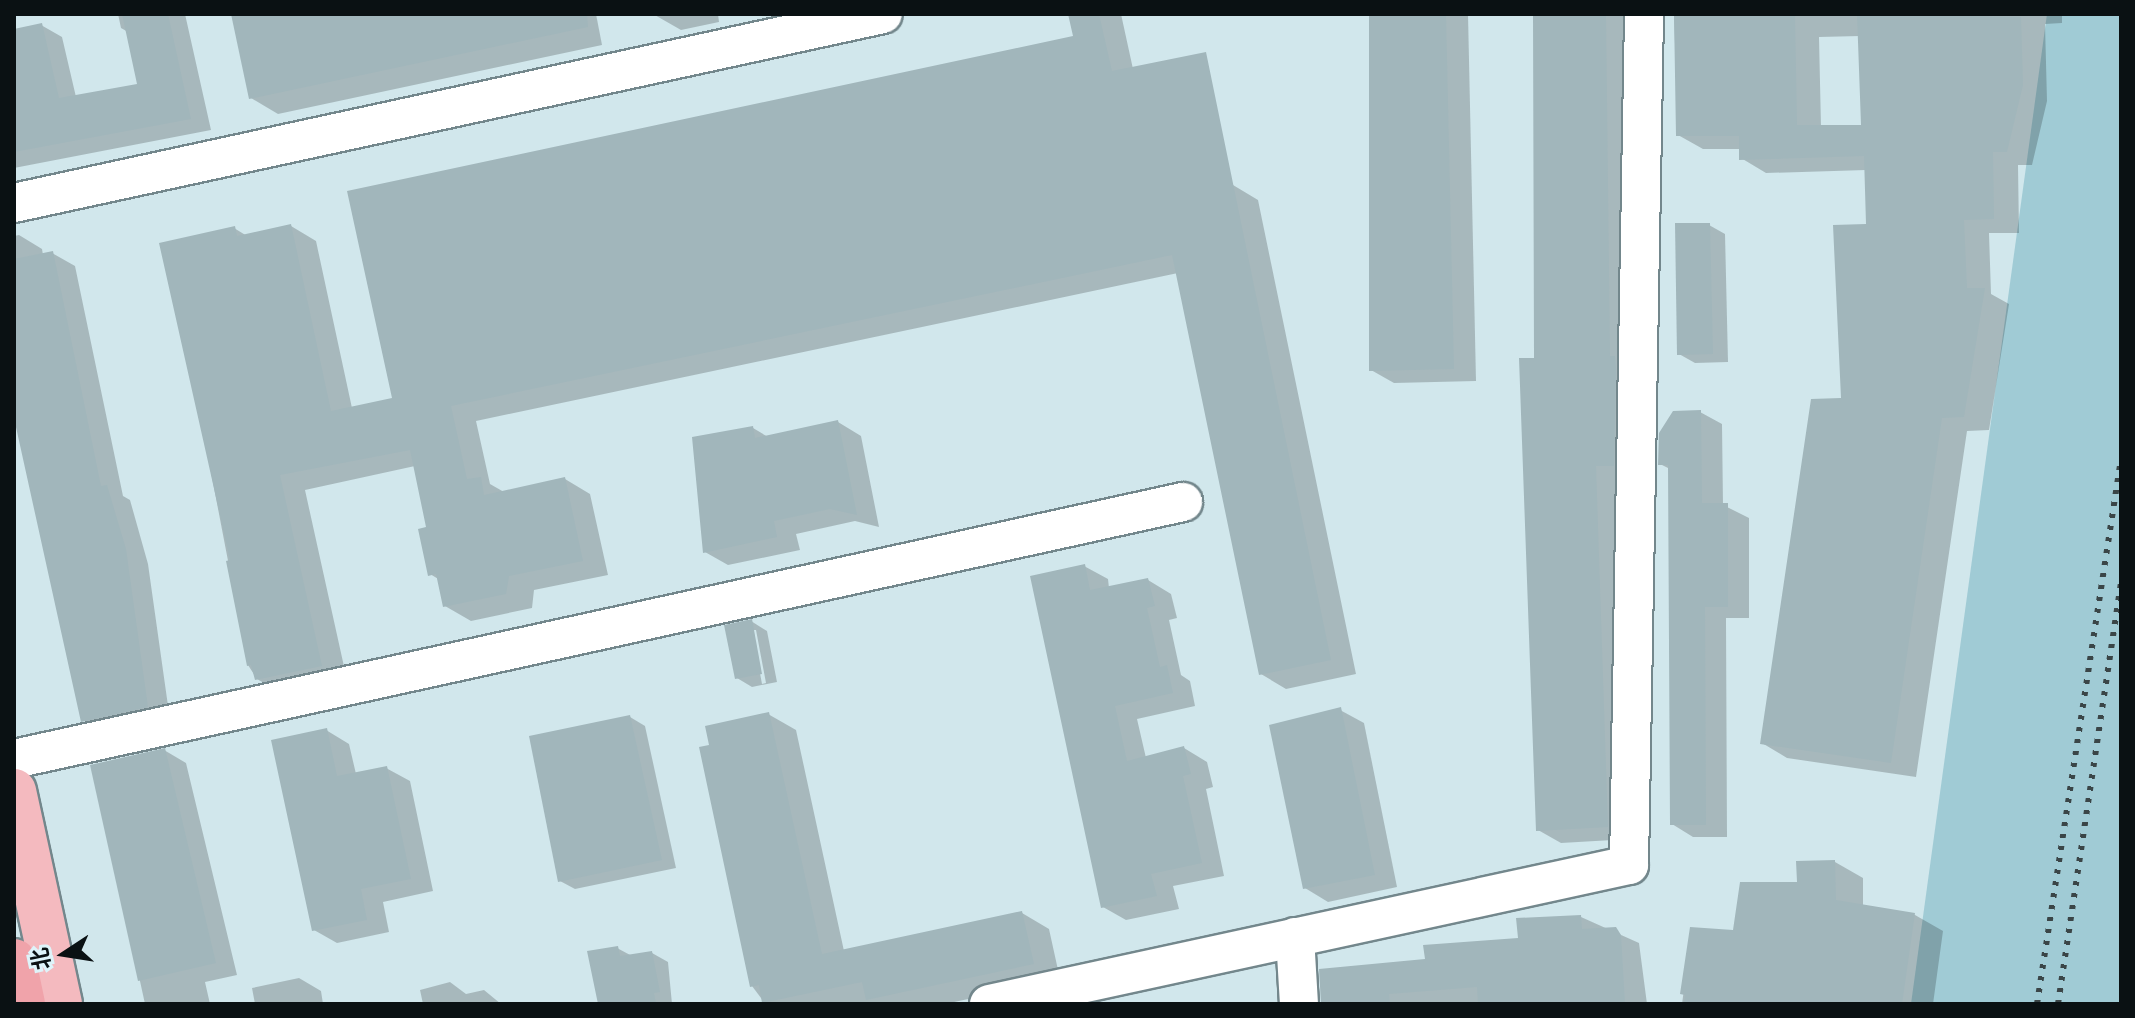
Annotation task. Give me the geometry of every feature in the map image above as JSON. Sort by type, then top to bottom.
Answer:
[{"type":"highway","points":[[14,961],[23,1004]]},
{"type":"main road","points":[[14,791],[60,1004]]},
{"type":"street","points":[[14,203],[883,14]]},
{"type":"street","points":[[989,1004],[1629,865],[1644,14]]},
{"type":"street","points":[[14,759],[1183,502]]},
{"type":"street","points":[[1295,937],[1299,1004]]},
{"type":"shaded area","points":[[2047,14],[2121,14],[2121,1004],[1911,1004]]},
{"type":"building","points":[[122,14],[168,14],[191,119],[14,152],[14,29],[42,23],[59,98],[137,84]]},
{"type":"building","points":[[231,14],[587,14],[588,27],[249,99]]},
{"type":"building","points":[[1068,14],[1099,14],[1112,71],[1206,52],[1331,660],[1259,675],[1172,255],[451,406],[467,479],[481,477],[484,495],[565,477],[583,561],[509,576],[506,594],[443,607],[436,574],[428,576],[418,529],[426,527],[410,450],[280,475],[322,666],[255,680],[251,665],[247,666],[226,561],[230,560],[159,243],[235,226],[237,236],[291,224],[331,411],[392,398],[347,191],[1073,36]]},
{"type":"building","points":[[1369,14],[1446,14],[1454,369],[1369,371]]},
{"type":"building","points":[[1533,14],[1606,14],[1610,356],[1615,356],[1616,368],[1614,466],[1596,466],[1608,827],[1536,831],[1519,358],[1534,358]]},
{"type":"building","points":[[1674,14],[1795,14],[1797,125],[1861,125],[1857,14],[2021,17],[2023,85],[2007,152],[1993,152],[1994,219],[1964,220],[1967,288],[1985,288],[1964,417],[1942,418],[1891,763],[1760,744],[1811,399],[1841,398],[1833,225],[1866,224],[1864,156],[1739,160],[1739,136],[1676,136]]},
{"type":"building","points":[[1675,223],[1710,223],[1713,354],[1677,355]]},
{"type":"building","points":[[53,251],[101,486],[107,485],[126,549],[148,707],[81,722],[14,418],[14,259]]},
{"type":"building","points":[[1701,410],[1702,503],[1728,503],[1728,607],[1705,607],[1706,825],[1670,825],[1668,465],[1658,465],[1659,433],[1673,411]]},
{"type":"building","points":[[838,420],[857,515],[830,509],[774,521],[777,537],[703,553],[692,437],[753,426],[755,438]]},
{"type":"building","points":[[1085,564],[1090,590],[1148,578],[1155,606],[1147,608],[1160,667],[1167,665],[1173,693],[1115,706],[1127,761],[1184,746],[1191,774],[1183,776],[1202,863],[1151,874],[1157,896],[1101,908],[1030,576]]},
{"type":"building","points":[[752,619],[762,674],[735,679],[724,625]]},
{"type":"building","points":[[1341,707],[1375,875],[1303,889],[1269,725]]},
{"type":"building","points":[[769,712],[822,954],[1022,911],[1034,964],[866,1000],[862,982],[762,1003],[759,985],[750,987],[699,747],[709,745],[705,726]]},
{"type":"building","points":[[630,715],[662,860],[558,882],[529,736]]},
{"type":"building","points":[[327,728],[337,776],[387,766],[411,879],[361,889],[367,920],[312,931],[271,740]]},
{"type":"building","points":[[165,748],[216,963],[138,981],[90,765]]},
{"type":"building","points":[[1835,860],[1836,900],[1915,913],[1902,1004],[1684,1004],[1685,995],[1680,994],[1690,927],[1733,930],[1740,882],[1797,882],[1796,861]]},
{"type":"building","points":[[1581,915],[1582,929],[1616,927],[1621,935],[1625,1004],[1478,1004],[1477,987],[1389,994],[1390,1004],[1321,1004],[1319,969],[1425,959],[1423,945],[1518,938],[1516,918]]},
{"type":"building","points":[[618,946],[620,956],[652,951],[660,992],[654,993],[656,1004],[598,1004],[587,951]]},
{"type":"railway","points":[[2037,1004],[2121,459]]},
{"type":"railway","points":[[2058,1004],[2121,582]]}]
